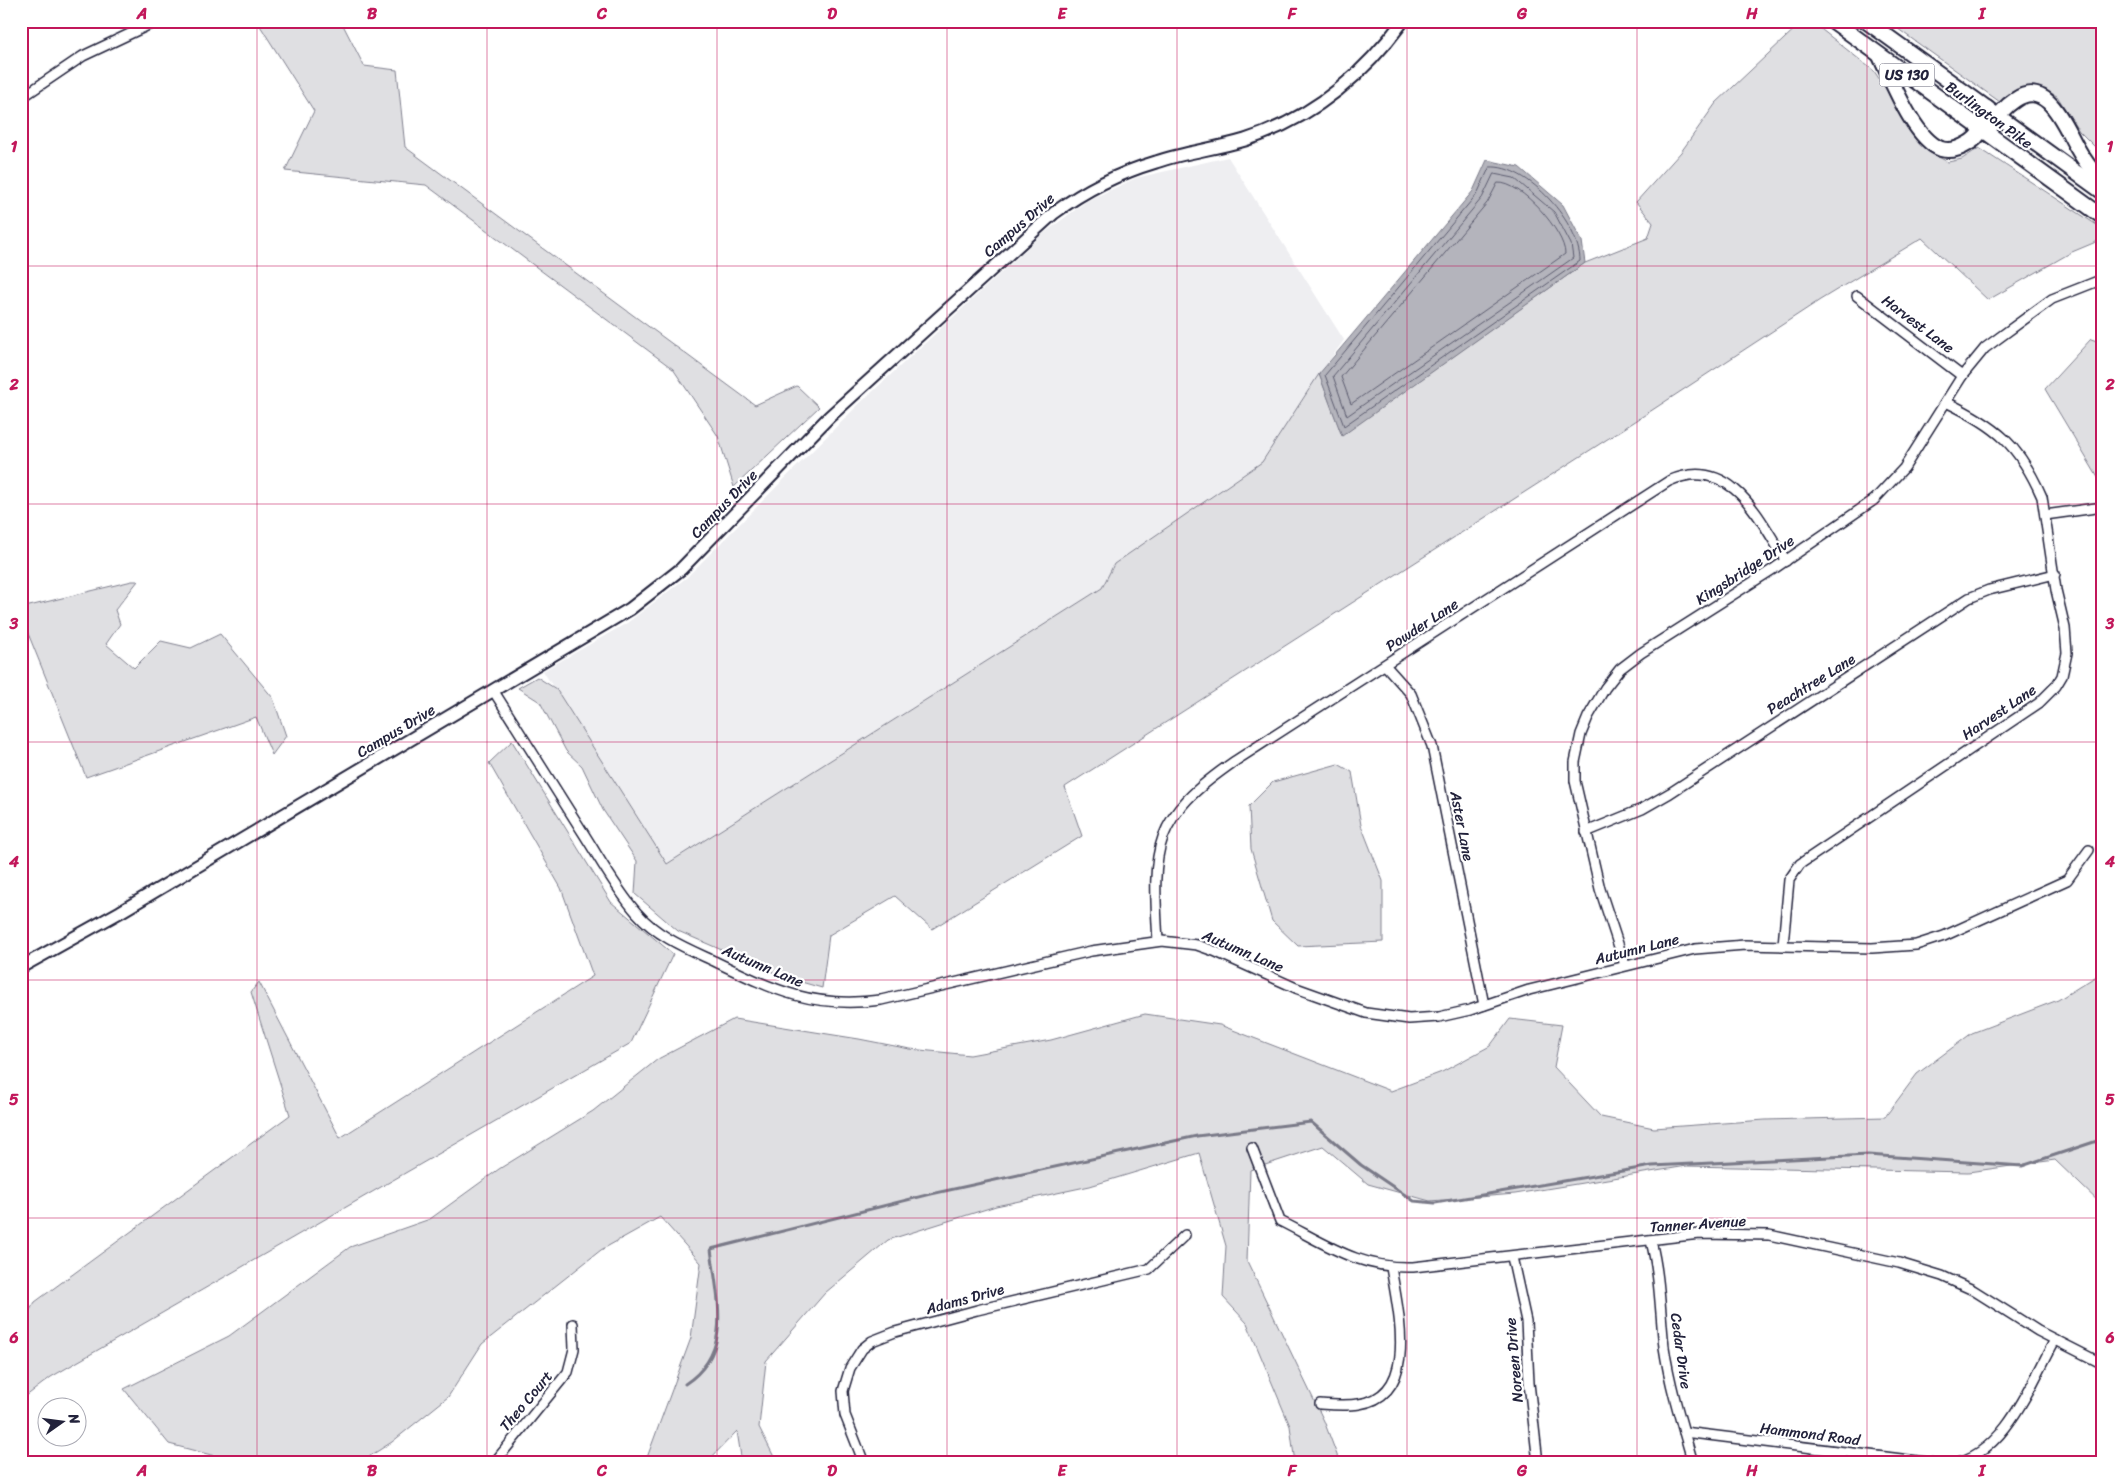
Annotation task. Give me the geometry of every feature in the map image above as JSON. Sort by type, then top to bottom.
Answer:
[{"type":"highway","name":"Burlington Pike","points":[[1833,21],[2103,217]]},
{"type":"highway","name":"Burlington Pike","points":[[1866,21],[2103,192]]},
{"type":"highway","points":[[1880,56],[1914,121],[1932,144],[1942,149],[1960,148],[1993,128],[1992,112],[2007,106],[2019,97],[2033,94],[2045,98],[2054,106],[2077,148],[2103,184]]},
{"type":"street","points":[[21,98],[83,56],[157,21]]},
{"type":"street","name":"Campus Drive","points":[[21,967],[120,912],[630,609],[667,582],[698,553],[829,417],[1054,213],[1088,190],[1116,176],[1156,162],[1245,140],[1289,123],[1345,86],[1366,66],[1403,21]]},
{"type":"street","name":"Kingsbridge Drive","points":[[1625,965],[1600,889],[1578,801],[1575,762],[1588,716],[1605,688],[1620,669],[1641,653],[1786,561],[1862,509],[1885,490],[1904,468],[1962,376],[1985,348],[2005,331],[2052,299],[2103,279]]},
{"type":"street","name":"Harvest Lane","points":[[1857,296],[1962,376]]},
{"type":"street","name":"Harvest Lane","points":[[1782,945],[1790,880],[1800,864],[1980,741],[2028,711],[2056,686],[2066,665],[2067,653],[2055,574],[2045,515],[2036,483],[2016,449],[1977,417],[1946,402]]},
{"type":"street","name":"Powder Lane","points":[[1158,941],[1154,882],[1156,862],[1167,827],[1181,805],[1211,777],[1633,504],[1679,477],[1700,474],[1728,484],[1748,502],[1786,561]]},
{"type":"street","points":[[2045,515],[2103,506]]},
{"type":"street","name":"Peachtree Lane","points":[[1586,832],[1642,809],[1670,793],[1959,603],[1989,590],[2055,574]]},
{"type":"street","name":"Aster Lane","points":[[1385,666],[1411,694],[1432,746],[1484,1005]]},
{"type":"street","name":"Autumn Lane","points":[[493,690],[615,883],[638,914],[660,933],[684,948],[778,991],[822,1001],[866,1002],[896,997],[1091,951],[1158,941],[1180,942],[1214,950],[1296,988],[1380,1016],[1423,1019],[1454,1014],[1529,990],[1625,965],[1712,946],[1782,945],[1880,948],[1901,947],[1930,941],[2067,880],[2089,850]]},
{"type":"street","name":"Tanner Avenue","points":[[1252,1148],[1280,1220],[1340,1253],[1369,1264],[1413,1267],[1700,1234],[1758,1234],[1794,1239],[1932,1272],[1968,1288],[2055,1340],[2103,1364]]},
{"type":"street","name":"Adams Drive","points":[[864,1463],[845,1415],[843,1391],[850,1368],[862,1349],[872,1342],[895,1332],[1149,1269],[1185,1235]]},
{"type":"street","name":"Cedar Drive","points":[[1651,1241],[1657,1268],[1668,1372],[1693,1463]]},
{"type":"street","name":"Noreen Drive","points":[[1512,1257],[1526,1321],[1529,1384],[1538,1463]]},
{"type":"street","points":[[1320,1404],[1360,1404],[1378,1397],[1392,1382],[1400,1362],[1402,1342],[1391,1267]]},
{"type":"street","name":"Theo Court","points":[[494,1463],[568,1372],[574,1349],[573,1324]]},
{"type":"street","points":[[1952,1463],[1979,1454],[2004,1430],[2055,1340]]},
{"type":"street","name":"Hammond Road","points":[[1684,1432],[1934,1463]]},
{"type":"shaded area","points":[[257,21],[341,21],[364,66],[397,70],[405,147],[755,405],[797,386],[819,407],[734,487],[718,436],[673,369],[426,185],[285,171],[314,111]]},
{"type":"shaded area","points":[[1887,21],[2103,21],[2103,155],[2079,131],[2057,96],[2038,87],[2019,89],[2000,102]]},
{"type":"shaded area","points":[[1812,22],[1874,71],[1927,151],[1948,162],[1962,159],[1979,148],[2103,229],[2103,239],[2072,252],[1988,300],[1922,238],[1820,300],[1634,422],[1065,787],[1082,836],[932,929],[895,896],[829,935],[822,988],[784,977],[678,931],[635,894],[637,861],[603,810],[582,766],[566,751],[540,702],[518,688],[537,677],[556,689],[667,864],[1102,588],[1114,564],[1262,462],[1319,374],[1342,435],[1585,263],[1648,238],[1653,223],[1636,202],[1681,152],[1716,103],[1801,23]]},
{"type":"shaded area","points":[[1228,157],[1344,340],[1319,375],[1342,436],[667,864],[543,671],[627,623],[686,578],[857,406],[1043,234],[1087,201],[1136,178]]},
{"type":"shaded area","points":[[2091,339],[2103,343],[2103,492],[2100,481],[2045,389]]},
{"type":"shaded area","points":[[138,581],[115,610],[120,624],[106,644],[134,668],[161,641],[191,648],[220,634],[273,698],[286,736],[272,755],[256,717],[86,777],[21,616],[21,608]]},
{"type":"shaded area","points":[[512,741],[611,902],[673,954],[631,1043],[51,1377],[21,1400],[21,1324],[35,1302],[290,1115],[251,992],[259,982],[340,1138],[593,976],[561,888],[489,763]]},
{"type":"shaded area","points":[[1338,764],[1352,772],[1361,825],[1383,881],[1383,942],[1298,946],[1272,921],[1251,849],[1249,806],[1273,782]]},
{"type":"shaded area","points":[[2103,972],[2103,1206],[2055,1160],[1968,1172],[1687,1166],[1515,1194],[1430,1201],[1368,1184],[1323,1146],[1250,1170],[1247,1261],[1324,1421],[1340,1463],[1295,1463],[1290,1426],[1247,1323],[1223,1297],[1226,1246],[1199,1153],[1090,1186],[996,1206],[888,1240],[825,1293],[766,1361],[759,1427],[777,1463],[742,1463],[737,1431],[706,1463],[645,1463],[691,1338],[701,1263],[660,1217],[601,1250],[482,1344],[448,1397],[392,1442],[359,1463],[242,1463],[169,1444],[124,1389],[229,1336],[350,1247],[430,1219],[499,1169],[593,1111],[658,1059],[734,1019],[910,1049],[970,1055],[1051,1040],[1145,1014],[1220,1025],[1391,1091],[1442,1072],[1490,1046],[1510,1019],[1562,1025],[1554,1067],[1601,1117],[1654,1128],[1765,1120],[1885,1117],[1917,1074],[1972,1033],[2058,1000]]},
{"type":"water","points":[[1487,160],[1519,167],[1563,205],[1582,241],[1585,263],[1342,436],[1319,374],[1473,191]]},
{"type":"waterway","points":[[685,1384],[700,1371],[711,1356],[716,1340],[719,1323],[711,1249],[931,1194],[1197,1136],[1311,1122],[1361,1165],[1414,1201],[1435,1203],[1652,1166],[1868,1155],[2022,1166],[2103,1139]]}]
